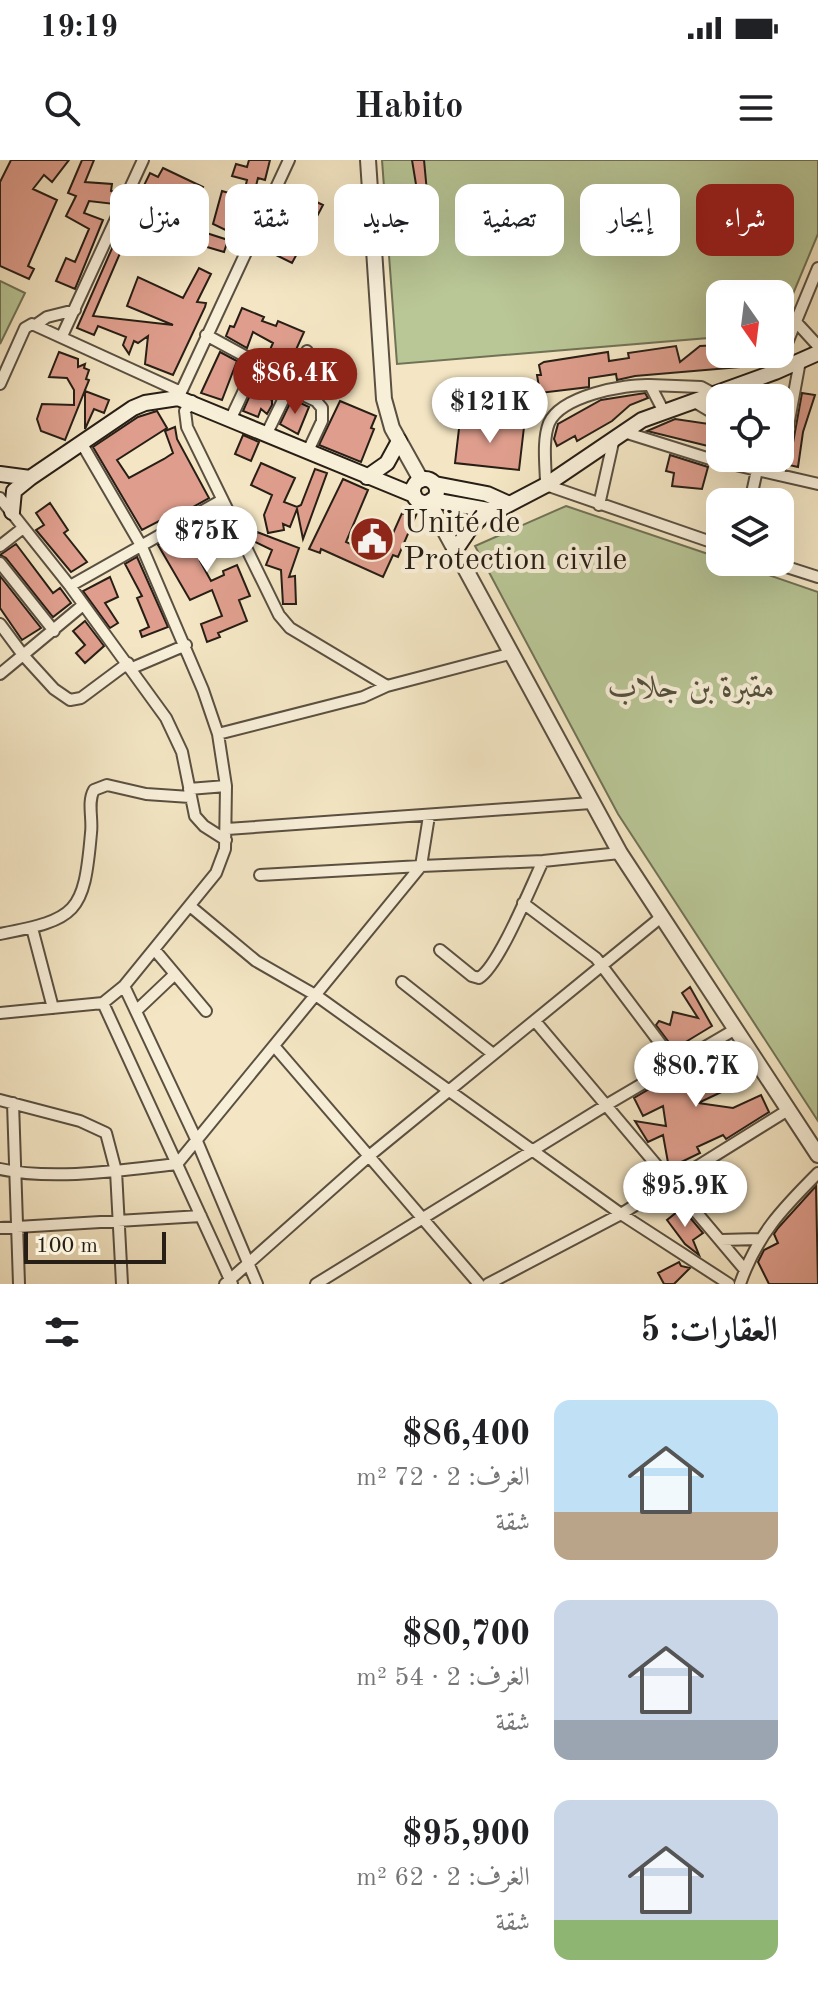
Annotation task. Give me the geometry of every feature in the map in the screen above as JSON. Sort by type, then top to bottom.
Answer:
[{"type":"main road","points":[[370,162],[382,383],[392,428],[436,495],[430,501]]},
{"type":"main road","points":[[742,384],[818,353]]},
{"type":"main road","points":[[12,512],[14,491],[133,408],[145,403],[184,397],[414,495],[421,502],[488,510],[500,509],[546,485],[619,435],[663,410],[706,397]]},
{"type":"main road","points":[[367,477],[387,463],[399,441]]},
{"type":"main road","points":[[0,474],[30,478]]},
{"type":"main road","points":[[414,495],[414,484],[428,482],[487,494],[507,503]]},
{"type":"main road","points":[[430,501],[509,654],[620,853],[818,1155]]},
{"type":"main road","points":[[454,552],[488,510]]},
{"type":"street","points":[[62,336],[143,160]]},
{"type":"street","points":[[289,160],[206,335],[184,397],[185,421],[284,624],[387,686]]},
{"type":"street","points":[[775,372],[818,268]]},
{"type":"street","points":[[0,384],[25,328],[47,317],[75,310]]},
{"type":"street","points":[[797,323],[818,346]]},
{"type":"street","points":[[37,324],[184,397]]},
{"type":"street","points":[[206,335],[254,361],[255,367],[231,418]]},
{"type":"street","points":[[267,433],[307,351]]},
{"type":"street","points":[[794,387],[800,361]]},
{"type":"street","points":[[650,385],[663,410]]},
{"type":"street","points":[[706,390],[650,385],[609,390],[578,400],[555,414],[547,431],[546,485],[706,540]]},
{"type":"street","points":[[290,389],[316,401],[322,408],[322,421],[308,451]]},
{"type":"street","points":[[693,401],[706,409]]},
{"type":"street","points":[[599,505],[619,435],[706,458]]},
{"type":"street","points":[[0,1013],[103,1003],[124,986],[220,867],[227,834],[226,786],[218,734],[186,645],[142,547],[82,444]]},
{"type":"street","points":[[766,472],[818,484]]},
{"type":"street","points":[[0,498],[130,666],[173,730],[182,752],[199,822],[227,834],[591,803]]},
{"type":"street","points":[[70,586],[222,500]]},
{"type":"street","points":[[0,546],[23,528]]},
{"type":"street","points":[[0,563],[54,631]]},
{"type":"street","points":[[794,569],[818,577]]},
{"type":"street","points":[[0,674],[83,605]]},
{"type":"street","points":[[0,624],[54,689],[70,700],[81,698],[130,666],[186,645]]},
{"type":"street","points":[[218,734],[363,697],[387,686],[509,654]]},
{"type":"street","points":[[0,934],[32,928],[64,917],[76,904],[88,859],[94,790],[107,785],[146,794],[190,793],[226,786]]},
{"type":"street","points":[[0,1169],[17,1173],[116,1171],[177,1164],[421,866],[429,816]]},
{"type":"street","points":[[260,875],[543,861],[620,853]]},
{"type":"street","points":[[440,950],[472,976],[481,977],[497,955],[543,861]]},
{"type":"street","points":[[523,903],[591,954],[675,1063]]},
{"type":"street","points":[[190,906],[256,961],[317,996],[621,1214],[729,1284]]},
{"type":"street","points":[[103,1003],[230,1283],[369,1156],[660,918]]},
{"type":"street","points":[[32,928],[53,1008]]},
{"type":"street","points":[[154,949],[206,1011]]},
{"type":"street","points":[[136,1011],[175,974]]},
{"type":"street","points":[[402,982],[493,1054]]},
{"type":"street","points":[[124,986],[196,1139],[257,1284]]},
{"type":"street","points":[[535,1021],[745,1270]]},
{"type":"street","points":[[316,1284],[675,1063],[734,1030]]},
{"type":"street","points":[[275,1047],[479,1284]]},
{"type":"street","points":[[0,1100],[101,1129],[108,1138],[116,1171],[122,1284]]},
{"type":"street","points":[[13,1103],[19,1284]]},
{"type":"street","points":[[488,1284],[621,1214],[788,1110]]},
{"type":"street","points":[[740,1284],[759,1239],[783,1208],[818,1173]]},
{"type":"street","points":[[0,1228],[201,1216]]},
{"type":"street","points":[[721,1240],[759,1239]]},
{"type":"green space","points":[[382,160],[818,160],[818,234],[794,291],[794,280],[706,280],[706,338],[397,364],[389,256],[439,256],[439,184],[384,184]]},
{"type":"green space","points":[[0,281],[25,293],[0,344]]},
{"type":"green space","name":"مقبرة بن جلاب","points":[[566,506],[706,553],[706,576],[772,576],[818,592],[818,1121],[618,814],[475,546]]},
{"type":"building","points":[[11,160],[69,160],[52,182],[44,175],[33,189],[57,200],[28,266],[34,269],[29,279],[0,266],[0,182]]},
{"type":"building","points":[[82,160],[94,160],[85,182],[112,184],[110,204],[89,201],[84,213],[103,220],[75,289],[56,281],[66,258],[75,262],[89,229],[66,216],[76,196],[68,193]]},
{"type":"building","points":[[249,160],[270,160],[265,180],[258,178],[256,184],[246,184],[247,180],[232,176],[236,164],[247,167]]},
{"type":"building","points":[[412,160],[424,160],[426,184],[416,184]]},
{"type":"building","points":[[163,168],[197,184],[145,184],[150,173],[158,177]]},
{"type":"building","points":[[222,191],[225,192],[225,230],[213,224]]},
{"type":"building","points":[[209,234],[225,239],[224,252],[209,248]]},
{"type":"building","points":[[110,253],[110,256],[119,256],[93,316],[173,325],[127,306],[138,277],[183,298],[199,268],[211,274],[197,302],[206,303],[205,307],[173,375],[145,364],[148,336],[138,343],[134,341],[129,354],[123,345],[126,337],[98,326],[94,335],[77,328]]},
{"type":"building","points":[[278,256],[296,256],[292,263]]},
{"type":"building","points":[[242,308],[264,317],[262,321],[276,326],[278,321],[304,332],[281,383],[270,378],[263,396],[272,400],[272,405],[267,414],[261,409],[258,417],[243,411],[273,343],[253,332],[247,348],[226,336],[230,326],[234,327]]},
{"type":"building","points":[[676,346],[680,362],[700,346],[706,346],[706,368],[730,368],[617,380],[616,374],[589,378],[589,387],[540,393],[537,375],[541,375],[539,365],[544,362],[608,352],[609,361],[629,358],[628,353]]},
{"type":"building","points":[[59,352],[78,359],[78,367],[85,364],[84,368],[89,370],[86,379],[89,380],[65,440],[41,431],[37,419],[42,404],[74,405],[74,390],[67,378],[49,377]]},
{"type":"building","points":[[220,352],[237,361],[222,400],[201,393]]},
{"type":"building","points":[[310,363],[322,368],[319,376],[333,374],[336,396],[324,398],[300,385]]},
{"type":"building","points":[[85,391],[109,400],[104,413],[94,409],[85,429]]},
{"type":"building","points":[[645,393],[648,398],[630,405],[612,421],[577,441],[575,436],[557,446],[554,439],[558,424],[601,400]]},
{"type":"building","points":[[802,393],[815,395],[803,432],[798,467],[794,466],[794,437]]},
{"type":"building","points":[[292,399],[309,407],[298,434],[280,424]]},
{"type":"building","points":[[340,401],[376,416],[361,462],[319,445]]},
{"type":"building","points":[[157,411],[167,428],[117,460],[129,478],[164,459],[173,453],[165,431],[175,427],[177,439],[209,498],[161,525],[159,521],[142,530],[93,447],[138,417]]},
{"type":"building","points":[[675,419],[706,424],[706,446],[647,431]]},
{"type":"building","points":[[460,420],[524,427],[519,470],[455,463]]},
{"type":"building","points":[[243,435],[259,442],[251,461],[235,454]]},
{"type":"building","points":[[670,455],[706,466],[707,472],[702,489],[672,486],[674,473],[666,471]]},
{"type":"building","points":[[261,463],[295,478],[284,502],[297,507],[301,505],[315,469],[327,473],[303,539],[297,509],[290,527],[283,524],[284,530],[268,533],[264,515],[272,495],[251,485]]},
{"type":"building","points":[[343,479],[368,490],[346,542],[382,558],[402,513],[408,516],[409,511],[417,513],[398,557],[393,555],[383,577],[321,549],[320,553],[309,549]]},
{"type":"building","points":[[50,503],[68,530],[64,533],[87,562],[71,572],[36,530],[44,525],[36,513]]},
{"type":"building","points":[[210,516],[227,547],[200,561],[211,581],[237,565],[250,596],[239,600],[247,621],[218,633],[220,637],[207,642],[201,624],[222,616],[212,590],[190,600],[158,545]]},
{"type":"building","points":[[257,532],[299,548],[289,577],[295,576],[296,604],[283,604],[281,570],[266,565],[272,550],[253,541]]},
{"type":"building","points":[[16,544],[53,593],[60,588],[71,603],[53,617],[6,558],[0,555]]},
{"type":"building","points":[[137,557],[168,627],[142,637],[140,631],[149,627],[137,598],[142,596],[125,564]]},
{"type":"building","points":[[0,576],[41,628],[22,640],[0,608]]},
{"type":"building","points":[[110,577],[118,597],[105,603],[118,623],[110,628],[83,591]]},
{"type":"building","points":[[85,621],[104,646],[85,663],[76,653],[85,645],[73,631]]},
{"type":"building","points":[[690,987],[712,1026],[674,1049],[656,1025],[659,1021],[670,1025],[673,1012],[698,1018],[682,993]]},
{"type":"building","points":[[726,1044],[731,1054],[707,1066],[713,1079],[739,1067],[745,1081],[698,1103],[733,1108],[761,1095],[769,1112],[726,1139],[723,1135],[697,1147],[700,1153],[669,1168],[663,1135],[648,1142],[635,1121],[666,1126],[663,1106],[643,1116],[634,1098]]},
{"type":"building","points":[[816,1186],[818,1284],[769,1284],[758,1262],[764,1250],[778,1243],[774,1234],[778,1228]]},
{"type":"building","points":[[682,1208],[703,1233],[693,1240],[699,1255],[685,1244],[667,1220]]},
{"type":"building","points":[[679,1262],[681,1266],[690,1268],[674,1284],[664,1284],[658,1273]]},
{"type":"place","name":"Unité de Protection civile","points":[[372,539]]}]
